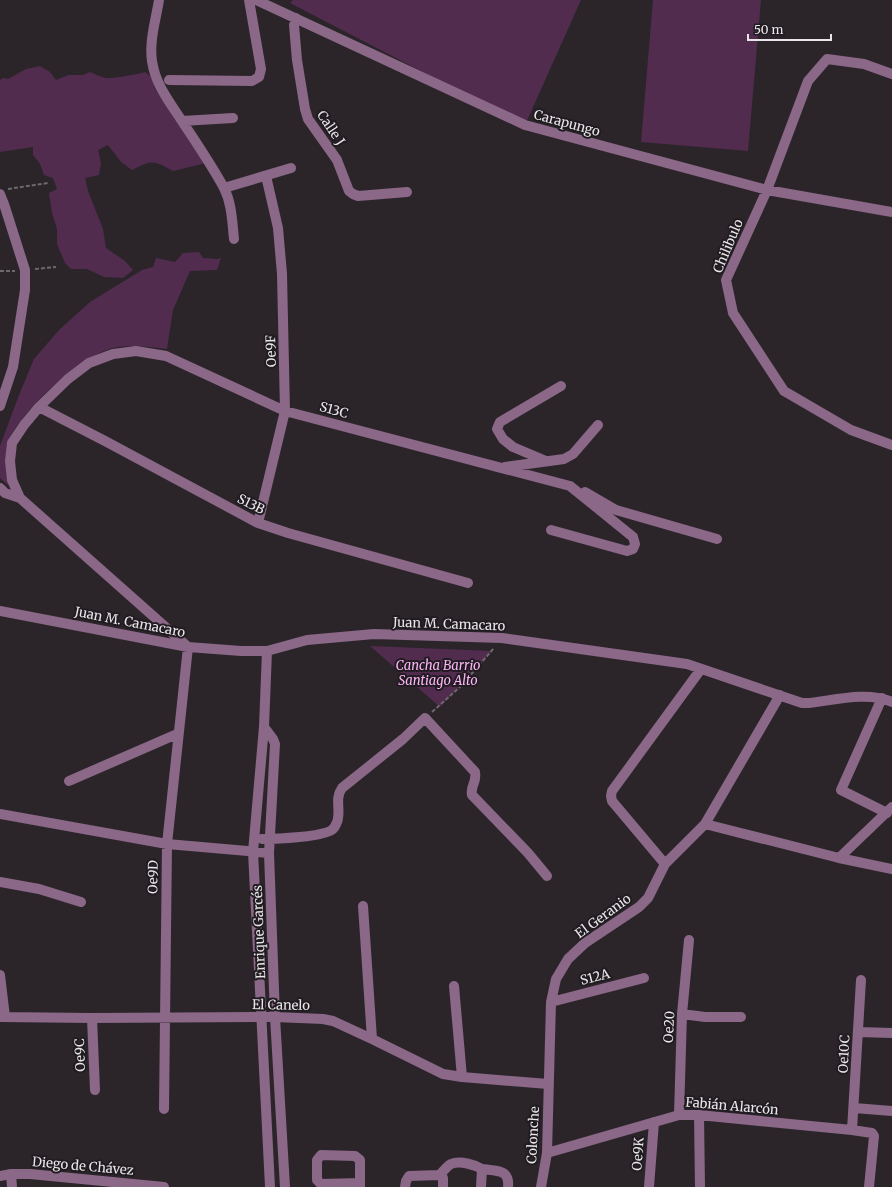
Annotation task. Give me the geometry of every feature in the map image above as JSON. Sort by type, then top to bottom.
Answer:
[{"type":"street","points":[[159,0],[154,31],[152,60],[159,86],[224,188],[232,213],[234,239]]},
{"type":"street","points":[[169,80],[252,81],[259,77],[262,69],[249,0]]},
{"type":"street","name":"Carapungo","points":[[256,0],[275,3],[296,18],[525,126],[767,190],[892,212]]},
{"type":"street","name":"Calle J","points":[[296,18],[294,26],[297,60],[308,119],[337,160],[349,191],[358,196],[407,192]]},
{"type":"street","name":"Chilibulo","points":[[892,74],[864,64],[827,59],[808,81],[767,190],[726,280],[733,313],[784,391],[851,430],[892,445]]},
{"type":"street","points":[[182,121],[233,118]]},
{"type":"street","points":[[224,188],[291,168]]},
{"type":"street","name":"Oe9F","points":[[258,523],[285,411],[281,266],[278,228],[266,176]]},
{"type":"street","points":[[0,192],[25,270],[25,290],[13,367],[0,406]]},
{"type":"street","name":"S13C","points":[[20,498],[12,480],[10,461],[12,443],[24,425],[39,407],[68,379],[89,363],[113,354],[136,351],[166,356],[285,411],[570,486],[633,537],[635,544],[633,549],[626,551],[551,530]]},
{"type":"street","points":[[546,461],[513,447],[503,439],[497,429],[500,422],[561,386]]},
{"type":"street","name":"S13B","points":[[39,407],[258,523],[288,533],[468,583]]},
{"type":"street","points":[[500,467],[564,459],[573,454],[598,425]]},
{"type":"street","points":[[570,486],[589,494],[616,510],[717,539]]},
{"type":"street","points":[[0,488],[5,493],[20,498],[188,647]]},
{"type":"street","name":"Juan M. Camacaro","points":[[0,611],[188,647],[241,651],[267,651],[307,640],[374,634],[502,638],[687,664],[802,703],[870,696],[882,698],[892,702]]},
{"type":"street","name":"Oe9D","points":[[164,1109],[166,844],[188,647]]},
{"type":"street","name":"Enrique Garcés","points":[[267,651],[264,727],[253,852],[270,1187]]},
{"type":"street","points":[[665,864],[612,801],[611,796],[612,791],[701,669]]},
{"type":"street","name":"El Geranio","points":[[548,1084],[551,1002],[556,979],[568,959],[586,943],[639,907],[648,898],[665,864],[705,824],[780,696]]},
{"type":"street","points":[[839,858],[889,810],[841,790],[882,698]]},
{"type":"street","points":[[254,839],[321,834],[332,830],[338,819],[337,801],[339,792],[342,788],[403,739],[425,718],[475,772],[476,780],[472,788],[472,795],[528,853],[547,876]]},
{"type":"street","name":"Enrique Garcés","points":[[264,727],[275,744],[269,853],[275,1017],[285,1187]]},
{"type":"street","points":[[69,781],[178,734]]},
{"type":"street","points":[[0,814],[166,844],[269,853]]},
{"type":"street","points":[[705,824],[839,858],[892,869]]},
{"type":"street","points":[[0,882],[39,889],[80,902]]},
{"type":"street","points":[[363,906],[372,1039]]},
{"type":"street","name":"Oe20","points":[[679,1115],[682,1014],[688,940]]},
{"type":"street","points":[[0,975],[3,1017]]},
{"type":"street","name":"S12A","points":[[551,1002],[644,978]]},
{"type":"street","name":"Oe10C","points":[[852,1130],[862,980]]},
{"type":"street","points":[[454,986],[462,1077]]},
{"type":"street","points":[[682,1014],[705,1018],[740,1017]]},
{"type":"street","name":"El Canelo","points":[[3,1017],[323,1018],[372,1039],[443,1074],[548,1084]]},
{"type":"street","name":"Oe9C","points":[[92,1018],[95,1090]]},
{"type":"street","points":[[858,1032],[892,1033]]},
{"type":"street","name":"Colonche","points":[[541,1187],[546,1153],[548,1084]]},
{"type":"street","points":[[854,1108],[892,1111]]},
{"type":"street","name":"Fabián Alarcón","points":[[546,1153],[679,1115],[699,1115],[852,1130],[872,1133],[874,1136],[869,1187]]},
{"type":"street","points":[[699,1115],[700,1187]]},
{"type":"street","name":"Oe9K","points":[[649,1187],[654,1122]]},
{"type":"street","points":[[321,1155],[355,1156],[360,1160],[360,1185],[321,1184],[317,1180],[317,1160],[321,1155]]},
{"type":"street","points":[[405,1187],[409,1176],[439,1175],[452,1164],[465,1163],[482,1169],[503,1172],[506,1175],[508,1187]]},
{"type":"street","points":[[481,1187],[482,1169]]},
{"type":"street","points":[[10,1174],[12,1187]]},
{"type":"street","name":"Diego de Chávez","points":[[0,1176],[10,1174],[30,1174],[109,1184],[164,1187]]},
{"type":"street","points":[[439,1175],[443,1178],[443,1187]]},
{"type":"path","points":[[0,192],[48,183]]},
{"type":"path","points":[[0,271],[56,267]]},
{"type":"path","points":[[425,718],[460,687],[502,638]]},
{"type":"green space","points":[[293,0],[581,0],[525,125],[290,3]]},
{"type":"green space","points":[[653,0],[761,0],[748,151],[641,142]]},
{"type":"green space","points":[[40,66],[50,72],[56,80],[69,75],[83,75],[90,72],[109,78],[145,72],[153,78],[155,89],[206,163],[173,171],[157,163],[148,163],[132,170],[121,162],[108,145],[98,150],[101,163],[99,175],[85,178],[88,191],[103,229],[106,248],[125,261],[133,270],[123,278],[104,277],[87,269],[71,269],[65,263],[57,244],[57,229],[52,213],[49,193],[57,189],[53,178],[44,175],[40,164],[33,155],[33,147],[0,152],[0,80],[3,78],[8,79],[26,69]]},
{"type":"green space","points":[[199,252],[203,258],[221,258],[217,270],[190,271],[173,310],[167,349],[133,346],[113,348],[100,353],[85,362],[52,387],[23,417],[8,444],[6,465],[9,486],[0,478],[0,446],[34,359],[59,330],[90,302],[142,270],[153,267],[156,258],[175,262],[183,253]]},
{"type":"green space","name":"Cancha Barrio Santiago Alto","points":[[370,646],[492,651],[440,707]]}]
